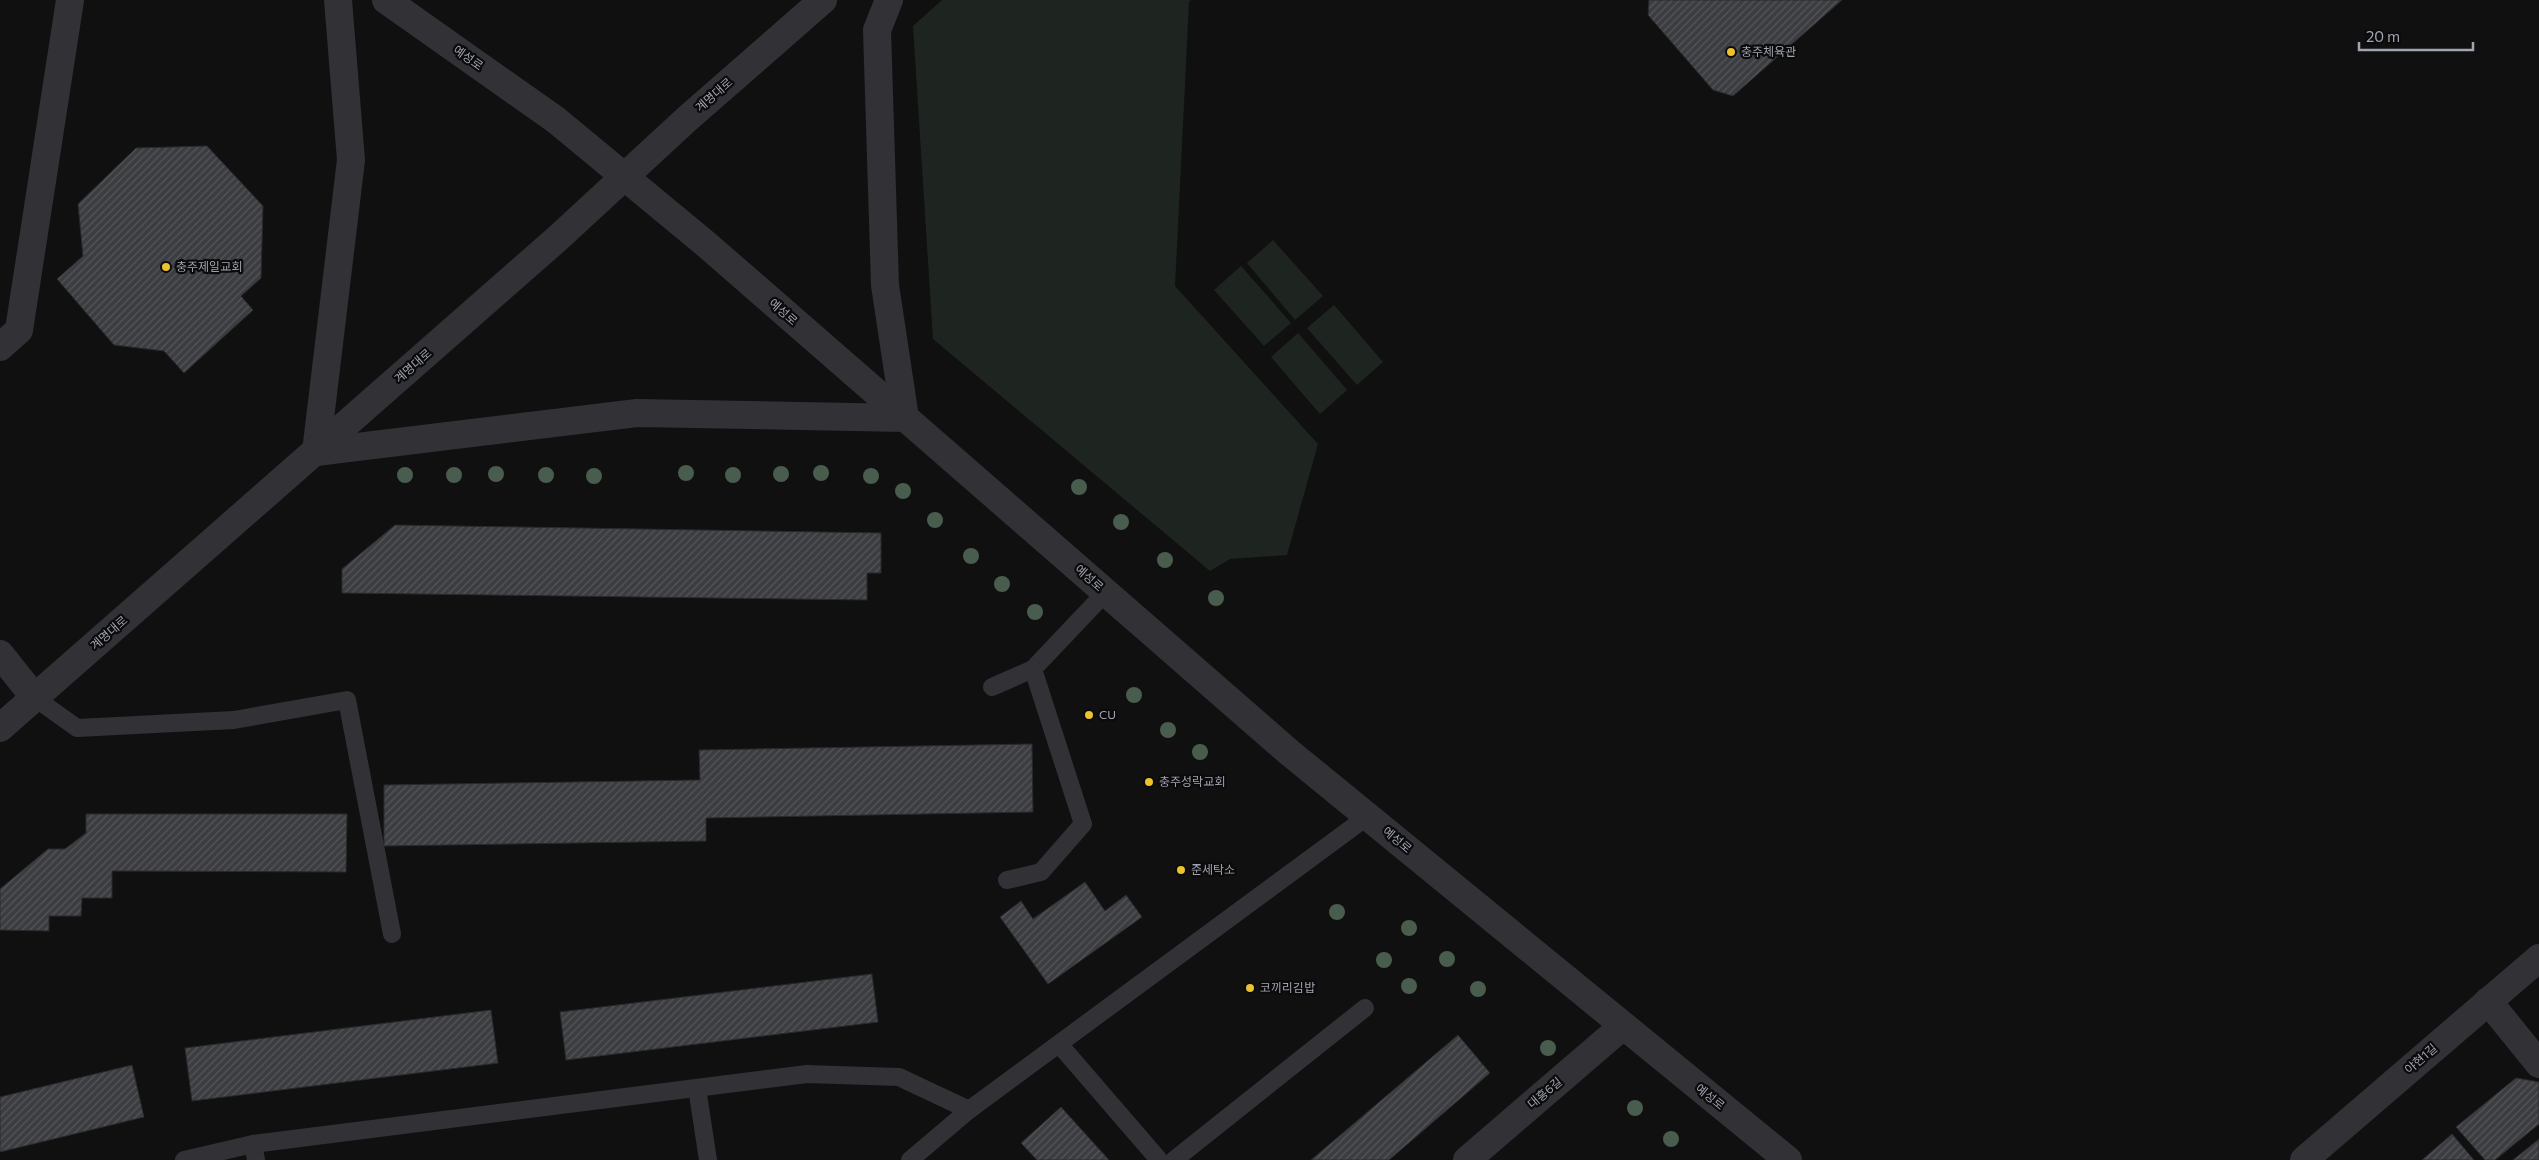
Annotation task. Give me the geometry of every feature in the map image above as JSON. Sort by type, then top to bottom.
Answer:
[{"type":"street","points":[[0,347],[19,330],[70,0]]},
{"type":"street","points":[[338,0],[351,160],[316,452],[637,413],[905,418],[884,276],[877,30],[889,0]]},
{"type":"street","name":"예성로","points":[[386,0],[556,120],[706,246],[1290,753],[1788,1160]]},
{"type":"street","name":"계명대로","points":[[0,728],[316,452],[624,178],[688,118],[823,0]]},
{"type":"street","points":[[0,654],[35,698]]},
{"type":"street","name":"야현1길","points":[[2304,1160],[2539,958]]},
{"type":"street","points":[[2488,1002],[2539,1064]]},
{"type":"street","name":"대흥6길","points":[[1466,1160],[1623,1026]]},
{"type":"lane","points":[[992,687],[1033,669],[1106,592]]},
{"type":"lane","points":[[1007,880],[1041,872],[1083,824],[1033,669]]},
{"type":"lane","points":[[35,698],[77,728],[234,720],[346,700],[392,934]]},
{"type":"lane","points":[[910,1160],[969,1110],[1368,816]]},
{"type":"lane","points":[[1174,1160],[1365,1008]]},
{"type":"lane","points":[[1058,1044],[1159,1160]]},
{"type":"lane","points":[[184,1160],[255,1152],[697,1088],[807,1074],[899,1077],[969,1110]]},
{"type":"lane","points":[[697,1088],[708,1160]]},
{"type":"shaded area","points":[[942,0],[1191,0],[1189,2],[1175,286],[1318,444],[1287,555],[1230,559],[1210,571],[933,339],[913,26]]},
{"type":"shaded area","points":[[1273,240],[1323,296],[1295,320],[1247,263]]},
{"type":"shaded area","points":[[1241,266],[1291,323],[1264,346],[1214,290]]},
{"type":"shaded area","points":[[1334,305],[1383,362],[1357,385],[1307,328]]},
{"type":"shaded area","points":[[1298,333],[1347,390],[1320,414],[1271,357]]},
{"type":"building","name":"충주체육관","points":[[1649,0],[1842,0],[1733,96],[1713,90],[1648,15]]},
{"type":"building","name":"충주제일교회","points":[[207,146],[263,206],[261,278],[241,296],[253,310],[184,373],[164,351],[114,345],[57,279],[83,256],[78,204],[136,148]]},
{"type":"building","points":[[395,525],[881,533],[881,573],[867,573],[867,600],[342,593],[342,569]]},
{"type":"building","points":[[1032,744],[1033,812],[706,818],[706,841],[384,846],[384,785],[700,780],[699,750]]},
{"type":"building","points":[[86,814],[347,814],[346,872],[112,871],[112,898],[82,898],[81,916],[49,916],[49,931],[0,930],[0,889],[48,849],[65,849],[86,833]]},
{"type":"building","points":[[1085,882],[1105,911],[1126,895],[1142,917],[1048,984],[1000,917],[1021,901],[1033,919]]},
{"type":"building","points":[[872,974],[878,1022],[566,1060],[560,1012]]},
{"type":"building","points":[[491,1010],[498,1063],[192,1101],[185,1048]]},
{"type":"building","points":[[1458,1035],[1490,1073],[1389,1160],[1311,1160]]},
{"type":"building","points":[[132,1065],[144,1117],[0,1152],[0,1097]]},
{"type":"building","points":[[2516,1078],[2539,1082],[2539,1124],[2495,1160],[2485,1160],[2456,1127]]},
{"type":"building","points":[[1061,1107],[1109,1160],[1037,1160],[1021,1143]]},
{"type":"building","points":[[2452,1134],[2474,1160],[2422,1160]]},
{"type":"building","points":[[2539,1139],[2539,1160],[2513,1160]]},
{"type":"place","name":"충주체육관","points":[[1731,52]]},
{"type":"place","name":"충주제일교회","points":[[166,267]]},
{"type":"place","name":"CU","points":[[1089,715]]},
{"type":"place","name":"충주성락교회","points":[[1149,782]]},
{"type":"place","name":"준세탁소","points":[[1181,870]]},
{"type":"place","name":"코끼리김밥","points":[[1250,988]]}]
